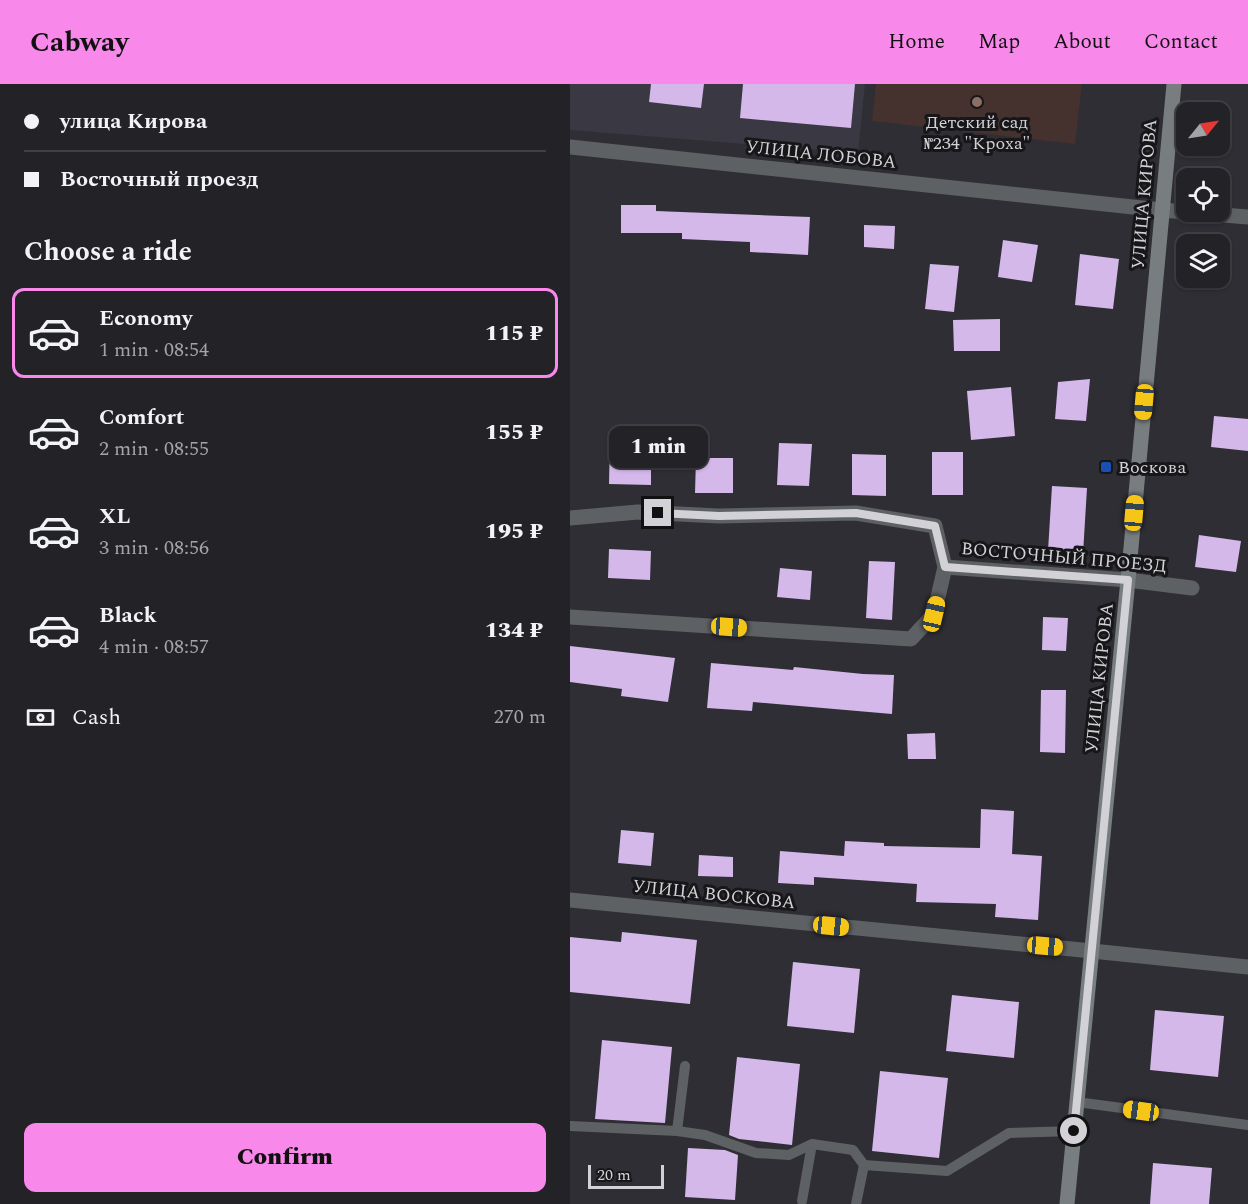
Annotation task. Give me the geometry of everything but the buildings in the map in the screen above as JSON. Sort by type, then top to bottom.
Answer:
[{"type":"main road","name":"УЛИЦА КИРОВА","points":[[1067,1204],[1174,84]]},
{"type":"street","name":"УЛИЦА ЛОБОВА","points":[[570,147],[1161,210],[1248,217]]},
{"type":"street","name":"ВОСТОЧНЫЙ ПРОЕЗД","points":[[570,518],[638,512],[719,516],[856,513],[935,526],[945,567],[1128,580],[1192,588]]},
{"type":"street","points":[[570,617],[911,639],[934,614],[945,567]]},
{"type":"street","name":"УЛИЦА ВОСКОВА","points":[[570,900],[1248,967]]},
{"type":"lane","points":[[677,1131],[685,1066]]},
{"type":"lane","points":[[1077,1102],[1248,1125]]},
{"type":"lane","points":[[570,1126],[677,1131],[705,1135],[756,1153],[789,1155],[812,1144],[852,1150],[864,1165],[947,1171],[1009,1133],[1074,1131]]},
{"type":"lane","points":[[802,1201],[812,1144]]},
{"type":"lane","points":[[856,1204],[864,1165]]},
{"type":"shaded area","points":[[570,84],[865,84],[858,153],[570,130]]},
{"type":"shaded area","name":"Детский сад №234 \"Кроха\"","points":[[876,84],[1082,84],[1075,144],[872,121]]},
{"type":"place","name":"Детский сад №234 \"Кроха\"","points":[[977,102]]},
{"type":"place","name":"Воскова","points":[[1106,467]]},
{"type":"route","points":[[658,513],[719,516],[856,513],[935,526],[945,567],[1128,580],[1074,1131]]}]
